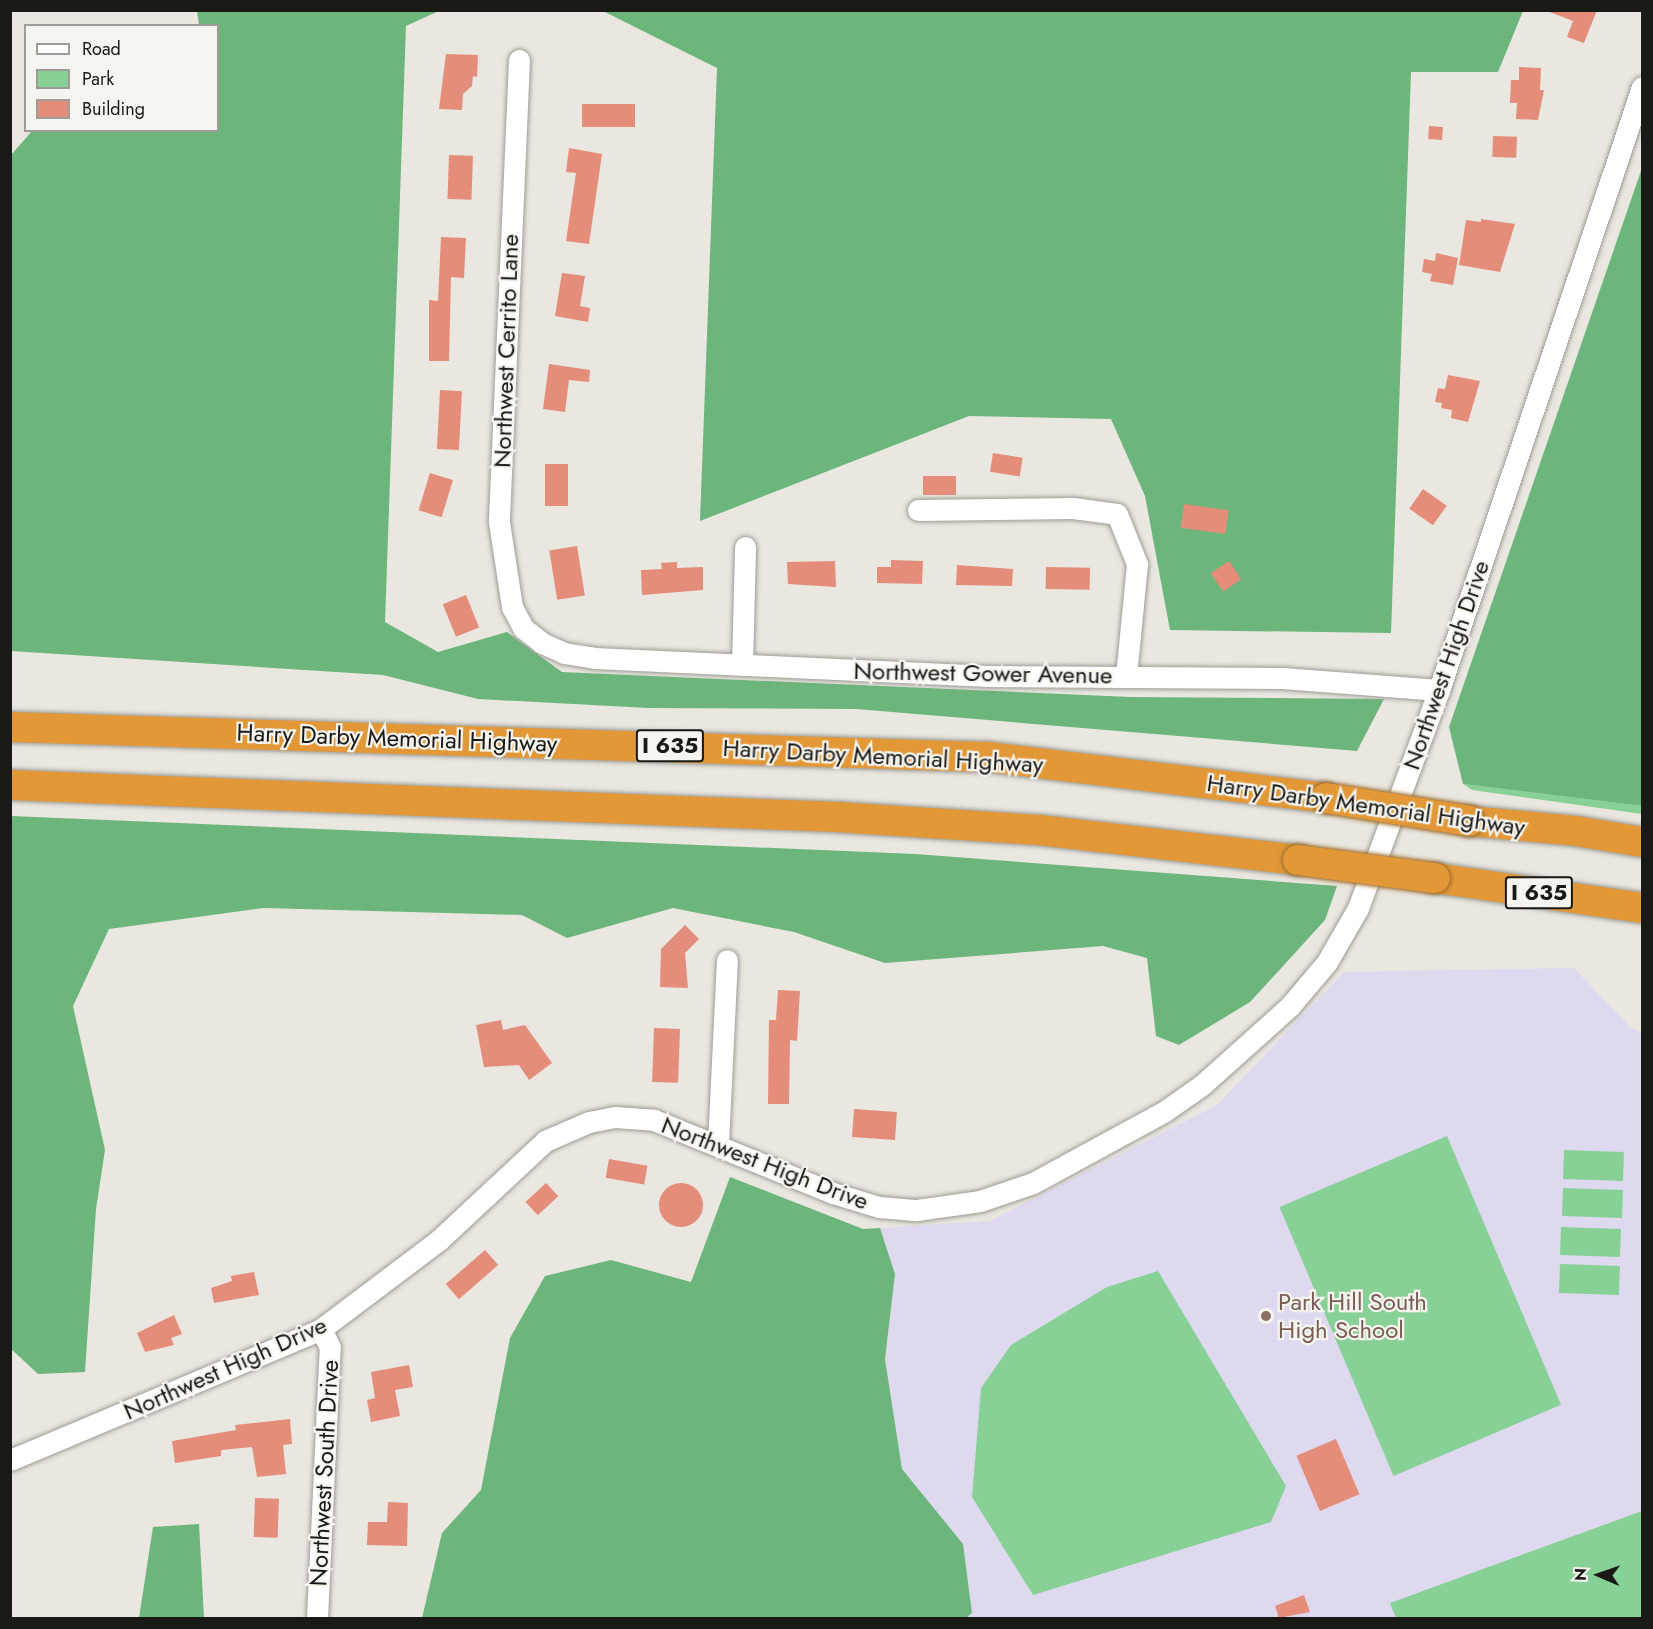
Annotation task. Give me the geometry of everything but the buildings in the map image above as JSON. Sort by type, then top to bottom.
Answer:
[{"type":"highway","name":"Harry Darby Memorial Highway","points":[[10,727],[988,757],[1326,798],[1470,822],[1576,831],[1642,842]]},
{"type":"highway","name":"I 635","points":[[10,785],[837,817],[1039,830],[1298,860],[1642,908]]},
{"type":"street","name":"Northwest Cerrito Lane","points":[[519,60],[510,205],[505,455],[499,522],[512,608],[532,635]]},
{"type":"street","name":"Northwest High Drive","points":[[10,1460],[321,1329],[439,1240],[545,1141],[565,1130],[589,1122],[628,1117],[654,1120],[718,1143],[832,1193],[879,1207],[917,1210],[1007,1193],[1165,1111],[1243,1051],[1290,1006],[1327,962],[1358,908],[1381,853],[1439,690],[1642,87]]},
{"type":"street","points":[[918,510],[1073,508],[1117,514],[1137,564],[1126,676]]},
{"type":"street","points":[[742,665],[745,547]]},
{"type":"street","name":"Northwest Gower Avenue","points":[[532,635],[553,649],[577,656],[985,676],[1282,678],[1439,690]]},
{"type":"street","points":[[718,1143],[727,960]]},
{"type":"street","name":"Northwest South Drive","points":[[316,1618],[330,1347],[321,1329]]},
{"type":"shaded area","name":"Park Hill South High School","points":[[1574,968],[1630,1027],[1642,1033],[1642,1618],[966,1618],[972,1613],[963,1544],[902,1469],[885,1359],[895,1274],[880,1228],[990,1221],[1217,1105],[1344,972]]},
{"type":"green space","points":[[441,10],[406,26],[385,622],[438,652],[507,632],[562,672],[1130,697],[1384,699],[1357,751],[856,709],[648,708],[478,699],[383,675],[11,651],[11,155],[31,132],[219,132],[219,24],[199,24],[197,11]]},
{"type":"green space","points":[[603,11],[1523,11],[1498,72],[1411,72],[1391,633],[1170,630],[1145,496],[1111,419],[969,416],[700,521],[717,68]]},
{"type":"green space","points":[[1642,168],[1642,806],[1463,784],[1449,727]]},
{"type":"green space","points":[[1463,784],[1642,806],[1642,814],[1472,790]]},
{"type":"green space","points":[[11,816],[915,854],[1337,886],[1325,920],[1250,1002],[1179,1045],[1156,1036],[1147,958],[1103,946],[885,963],[794,932],[673,908],[567,938],[522,915],[264,908],[109,929],[73,1006],[105,1150],[96,1209],[85,1372],[38,1374],[10,1348]]},
{"type":"green space","points":[[1447,1136],[1561,1405],[1394,1476],[1279,1207]]},
{"type":"green space","points":[[1564,1150],[1624,1152],[1623,1181],[1563,1179]]},
{"type":"green space","points":[[730,1177],[863,1229],[880,1228],[895,1274],[885,1359],[902,1469],[963,1544],[972,1613],[966,1618],[422,1618],[442,1533],[481,1490],[510,1338],[545,1276],[611,1260],[691,1282]]},
{"type":"green space","points":[[1563,1188],[1623,1190],[1622,1218],[1562,1216]]},
{"type":"green space","points":[[1561,1227],[1621,1229],[1620,1257],[1560,1255]]},
{"type":"green space","points":[[1560,1264],[1620,1266],[1619,1295],[1559,1293]]},
{"type":"green space","points":[[1158,1271],[1286,1486],[1271,1522],[1033,1595],[972,1497],[981,1388],[1011,1345],[1107,1287]]},
{"type":"green space","points":[[1642,1511],[1642,1618],[1396,1618],[1390,1603]]},
{"type":"green space","points":[[199,1524],[204,1618],[139,1618],[153,1527]]},
{"type":"place","name":"Park Hill South High School","points":[[1266,1316]]}]
